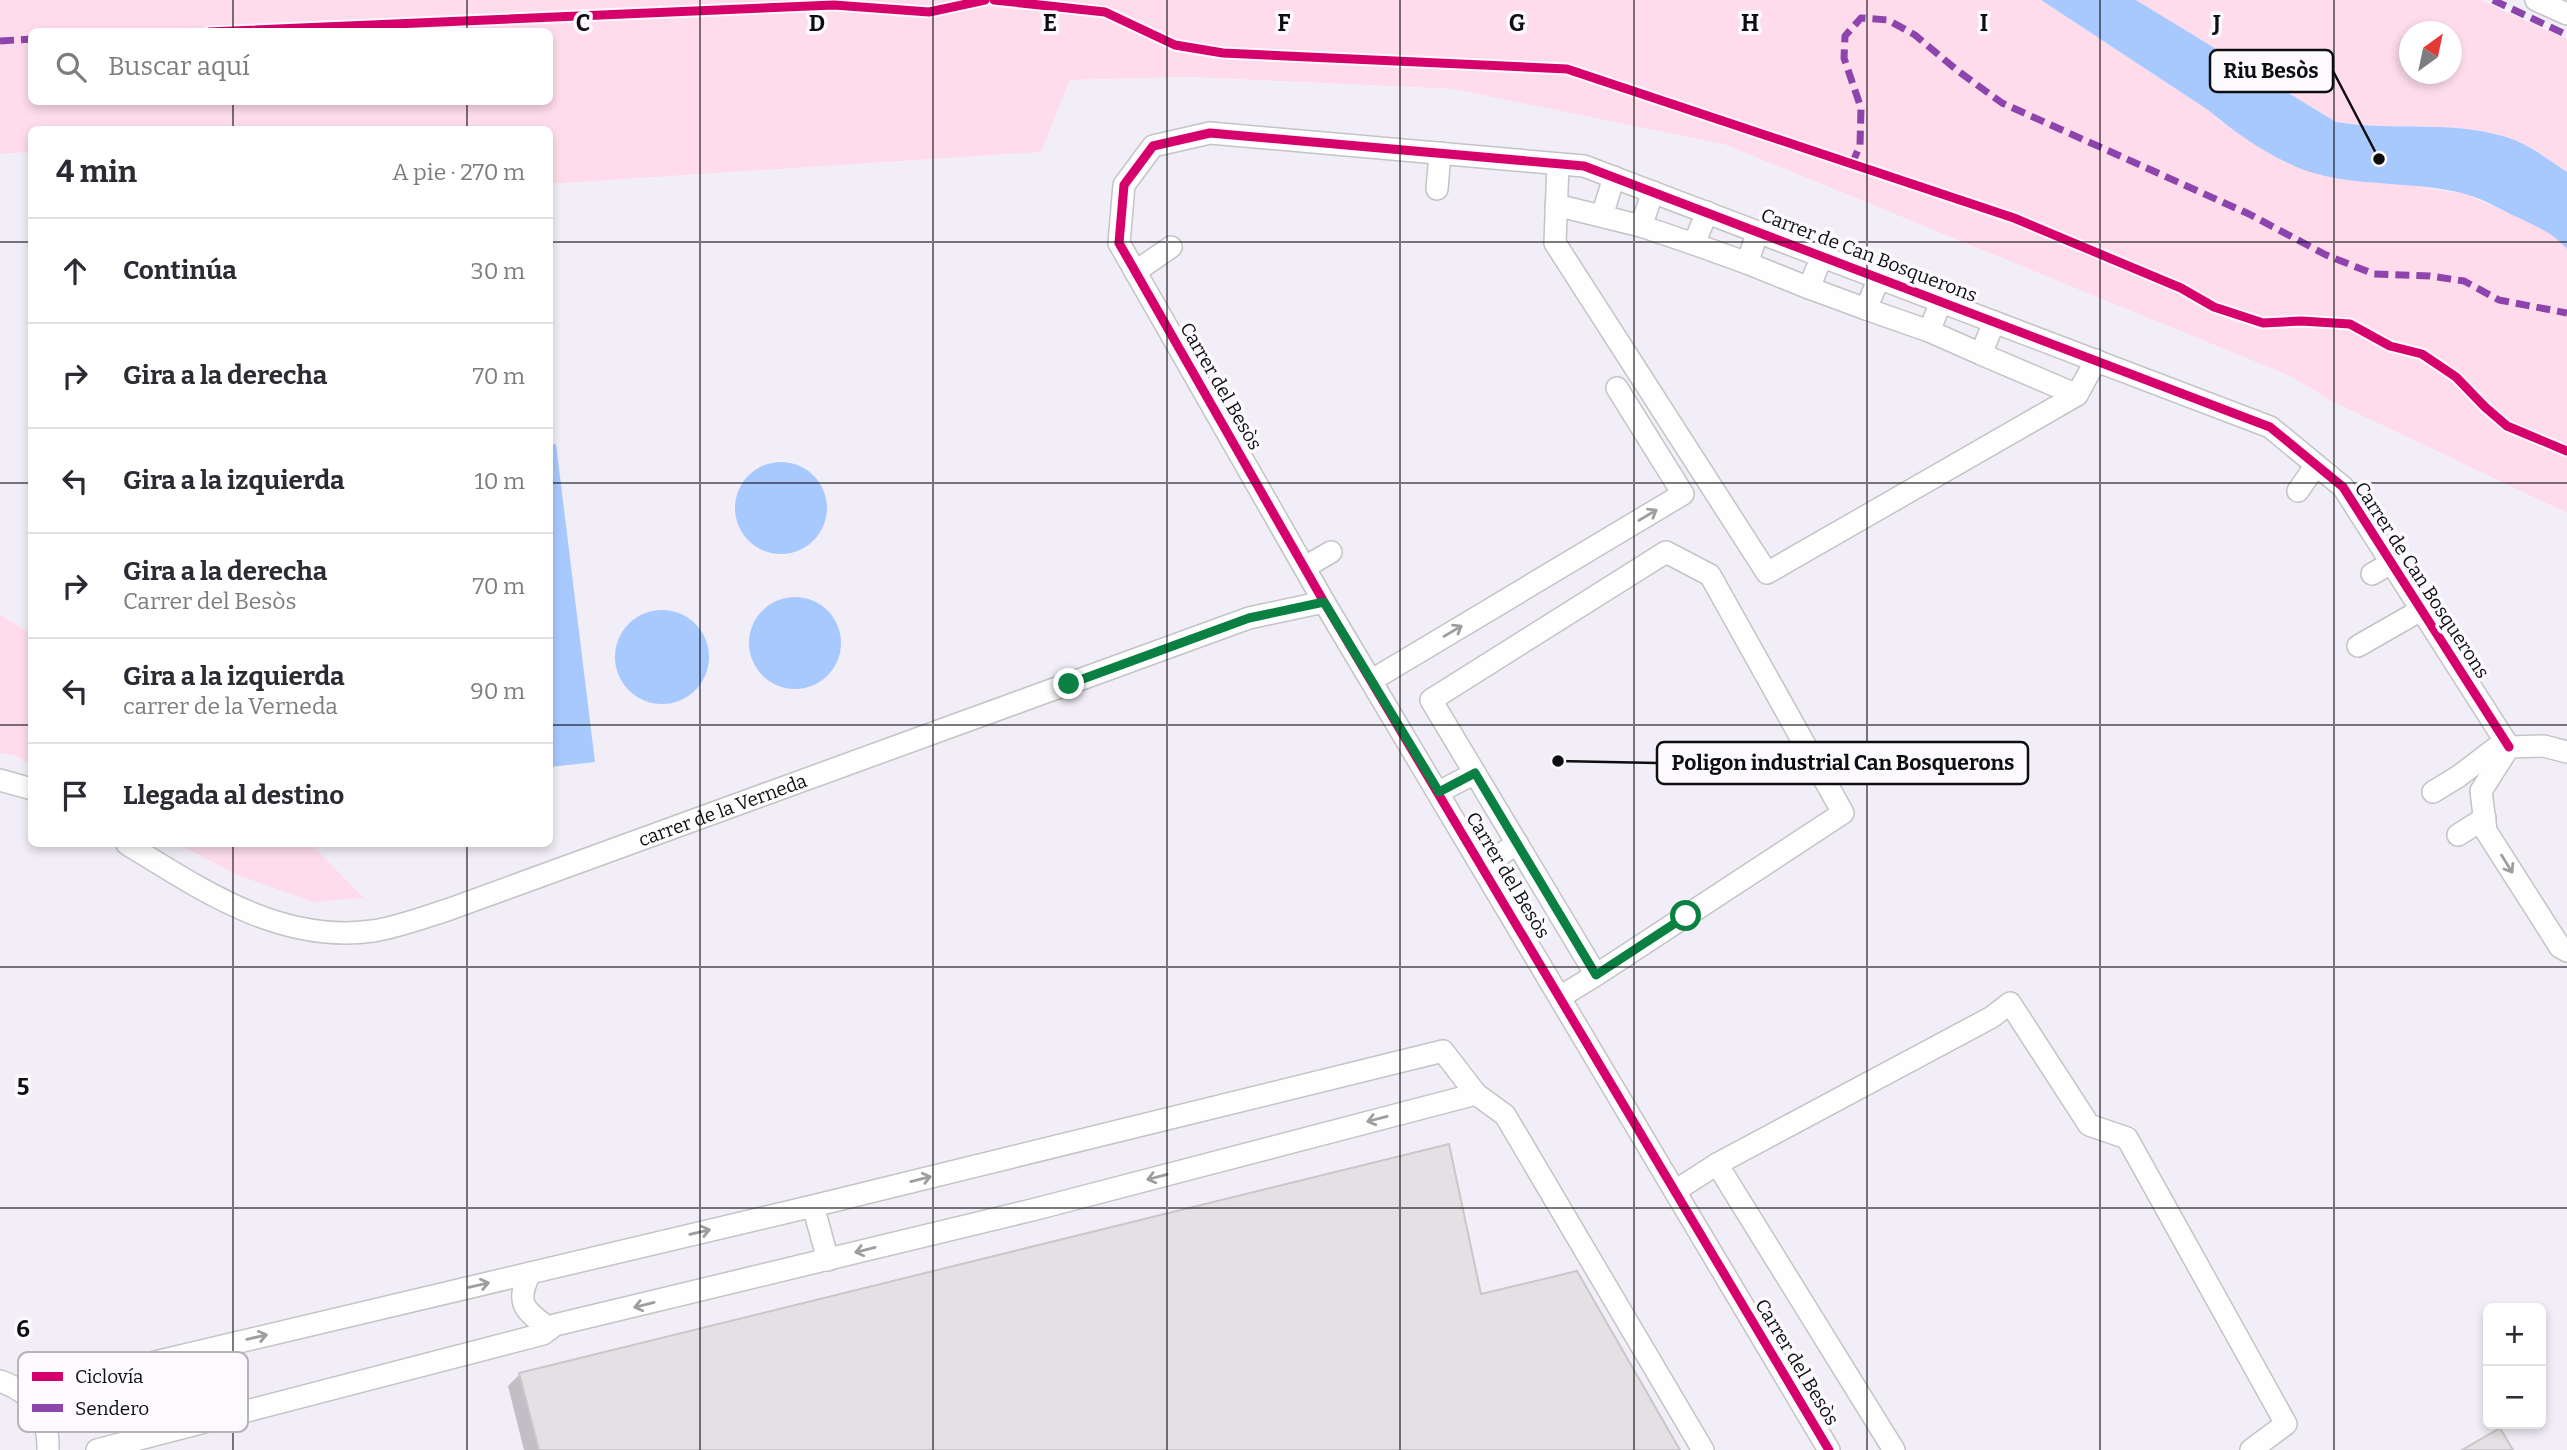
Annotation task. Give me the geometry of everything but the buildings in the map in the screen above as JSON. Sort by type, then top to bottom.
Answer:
[{"type":"street","points":[[2536,0],[2567,14]]},
{"type":"street","name":"Carrer de Can Bosquerons","points":[[1119,243],[1124,185],[1153,146],[1210,133],[1584,166],[2270,427],[2343,487],[2507,744]]},
{"type":"street","points":[[1437,189],[1440,153]]},
{"type":"street","points":[[1558,164],[1555,243],[1767,573],[2077,395],[2096,360]]},
{"type":"street","points":[[1602,216],[1614,177]]},
{"type":"street","points":[[1641,226],[1653,192]]},
{"type":"street","points":[[1556,205],[1641,226],[1747,262],[1809,288],[1928,331],[2077,395]]},
{"type":"street","points":[[1694,244],[1707,212]]},
{"type":"street","points":[[1747,262],[1758,232]]},
{"type":"street","name":"Carrer del Besòs","points":[[1119,243],[1324,602],[1829,1450]]},
{"type":"street","points":[[1135,272],[1171,247]]},
{"type":"street","points":[[1809,288],[1822,256]]},
{"type":"street","points":[[1866,309],[1879,278]]},
{"type":"street","points":[[1928,331],[1941,302]]},
{"type":"street","points":[[1981,354],[1994,322]]},
{"type":"street","points":[[1372,680],[1683,494],[1617,388]]},
{"type":"street","points":[[2298,491],[2316,465]]},
{"type":"street","points":[[1560,997],[1596,975],[1843,813],[1710,575],[1666,552],[1432,700],[1596,975]]},
{"type":"street","points":[[1305,567],[1329,554]]},
{"type":"street","points":[[2372,574],[2391,563]]},
{"type":"street","name":"carrer de la Verneda","points":[[132,847],[205,893],[241,910],[319,931],[374,931],[450,909],[1249,618],[1324,602]]},
{"type":"street","points":[[2358,646],[2421,610]]},
{"type":"street","points":[[2433,792],[2507,744],[2544,746],[2567,752]]},
{"type":"street","points":[[2507,744],[2482,791],[2486,831],[2560,947],[2567,951]]},
{"type":"street","points":[[1439,792],[1475,773]]},
{"type":"street","points":[[0,780],[28,788]]},
{"type":"street","points":[[2458,835],[2484,818]]},
{"type":"street","points":[[1483,867],[1517,843]]},
{"type":"street","points":[[1675,1191],[1717,1164],[1992,1017],[2010,1003],[2089,1125],[2127,1138],[2286,1424],[2251,1450]]},
{"type":"street","points":[[197,1352],[813,1206],[1443,1051],[1476,1094],[1505,1115],[1703,1450]]},
{"type":"street","points":[[248,1411],[542,1334],[555,1325],[1036,1209],[1476,1094]]},
{"type":"street","points":[[1717,1164],[1894,1450]]},
{"type":"street","points":[[813,1206],[828,1260]]},
{"type":"street","points":[[530,1273],[521,1291],[523,1306],[550,1329]]},
{"type":"street","points":[[0,1381],[18,1390]]},
{"type":"street","points":[[46,1432],[48,1450]]},
{"type":"street","points":[[97,1450],[166,1432]]},
{"type":"shaded area","points":[[0,0],[2041,0],[2208,110],[2223,123],[2291,165],[2330,177],[2466,194],[2557,237],[2567,249],[2567,513],[2331,401],[2292,377],[1726,145],[1453,89],[1189,77],[1070,80],[1041,152],[553,184],[553,126],[28,126],[28,152],[0,154]]},
{"type":"shaded area","points":[[2136,0],[2481,0],[2567,39],[2567,172],[2523,144],[2495,134],[2450,128],[2336,122]]},
{"type":"shaded area","points":[[2481,0],[2567,0],[2567,39],[2517,15]]},
{"type":"shaded area","points":[[1189,77],[1453,89],[1726,145],[2292,377],[2331,401],[2567,513],[2567,1450],[0,1450],[0,753],[16,756],[28,763],[28,847],[184,847],[237,875],[363,898],[314,847],[553,847],[553,184],[1041,152],[1070,80]]},
{"type":"shaded area","points":[[28,152],[28,632],[0,614],[0,154]]},
{"type":"shaded area","points":[[0,614],[28,632],[28,763],[16,756],[0,753]]},
{"type":"shaded area","points":[[184,847],[314,847],[364,898],[313,902],[237,875]]},
{"type":"water","points":[[2041,0],[2136,0],[2336,122],[2473,130],[2517,141],[2567,172],[2567,249],[2545,231],[2472,196],[2428,187],[2335,178],[2288,163],[2246,139],[2208,110]]},
{"type":"water","points":[[553,444],[556,444],[595,762],[553,767]]},
{"type":"water","points":[[781,462],[799,465],[814,475],[824,490],[827,508],[824,526],[814,541],[799,551],[781,554],[763,551],[748,541],[738,526],[735,508],[738,490],[748,475],[763,465]]},
{"type":"water","points":[[795,597],[813,601],[827,611],[837,625],[841,643],[837,661],[827,675],[813,685],[795,689],[777,685],[763,675],[753,661],[749,643],[753,625],[763,611],[777,601]]},
{"type":"water","points":[[662,610],[680,614],[695,624],[705,639],[709,657],[705,675],[695,690],[680,700],[662,704],[644,700],[629,690],[619,675],[615,657],[619,639],[629,624],[644,614]]},
{"type":"marked path","points":[[2493,0],[2567,35]]},
{"type":"marked path","points":[[1852,164],[1860,145],[1861,108],[1844,58],[1845,36],[1861,18],[1888,20],[1915,35],[2002,103],[2249,214],[2326,255],[2374,274],[2430,276],[2464,281],[2499,300],[2567,313]]},
{"type":"marked path","points":[[0,41],[28,39]]},
{"type":"cycle path","points":[[302,28],[834,5],[929,12],[985,0]]},
{"type":"cycle path","points":[[994,0],[1105,12],[1175,45],[1223,53],[1567,69],[2014,218],[2181,288],[2214,307],[2263,323],[2301,321],[2350,324],[2390,346],[2422,354],[2456,377],[2507,426],[2567,451]]},
{"type":"cycle path","points":[[1829,1450],[1324,602],[1119,243],[1124,185],[1153,146],[1210,133],[1584,166],[2270,427],[2343,487],[2509,747]]},
{"type":"place","name":"Riu Besòs","points":[[2379,159]]},
{"type":"place","name":"Poligon industrial Can Bosquerons","points":[[1558,761]]},
{"type":"route","points":[[1069,684],[1249,618],[1324,602],[1439,792],[1475,773],[1596,975],[1686,916]]}]
